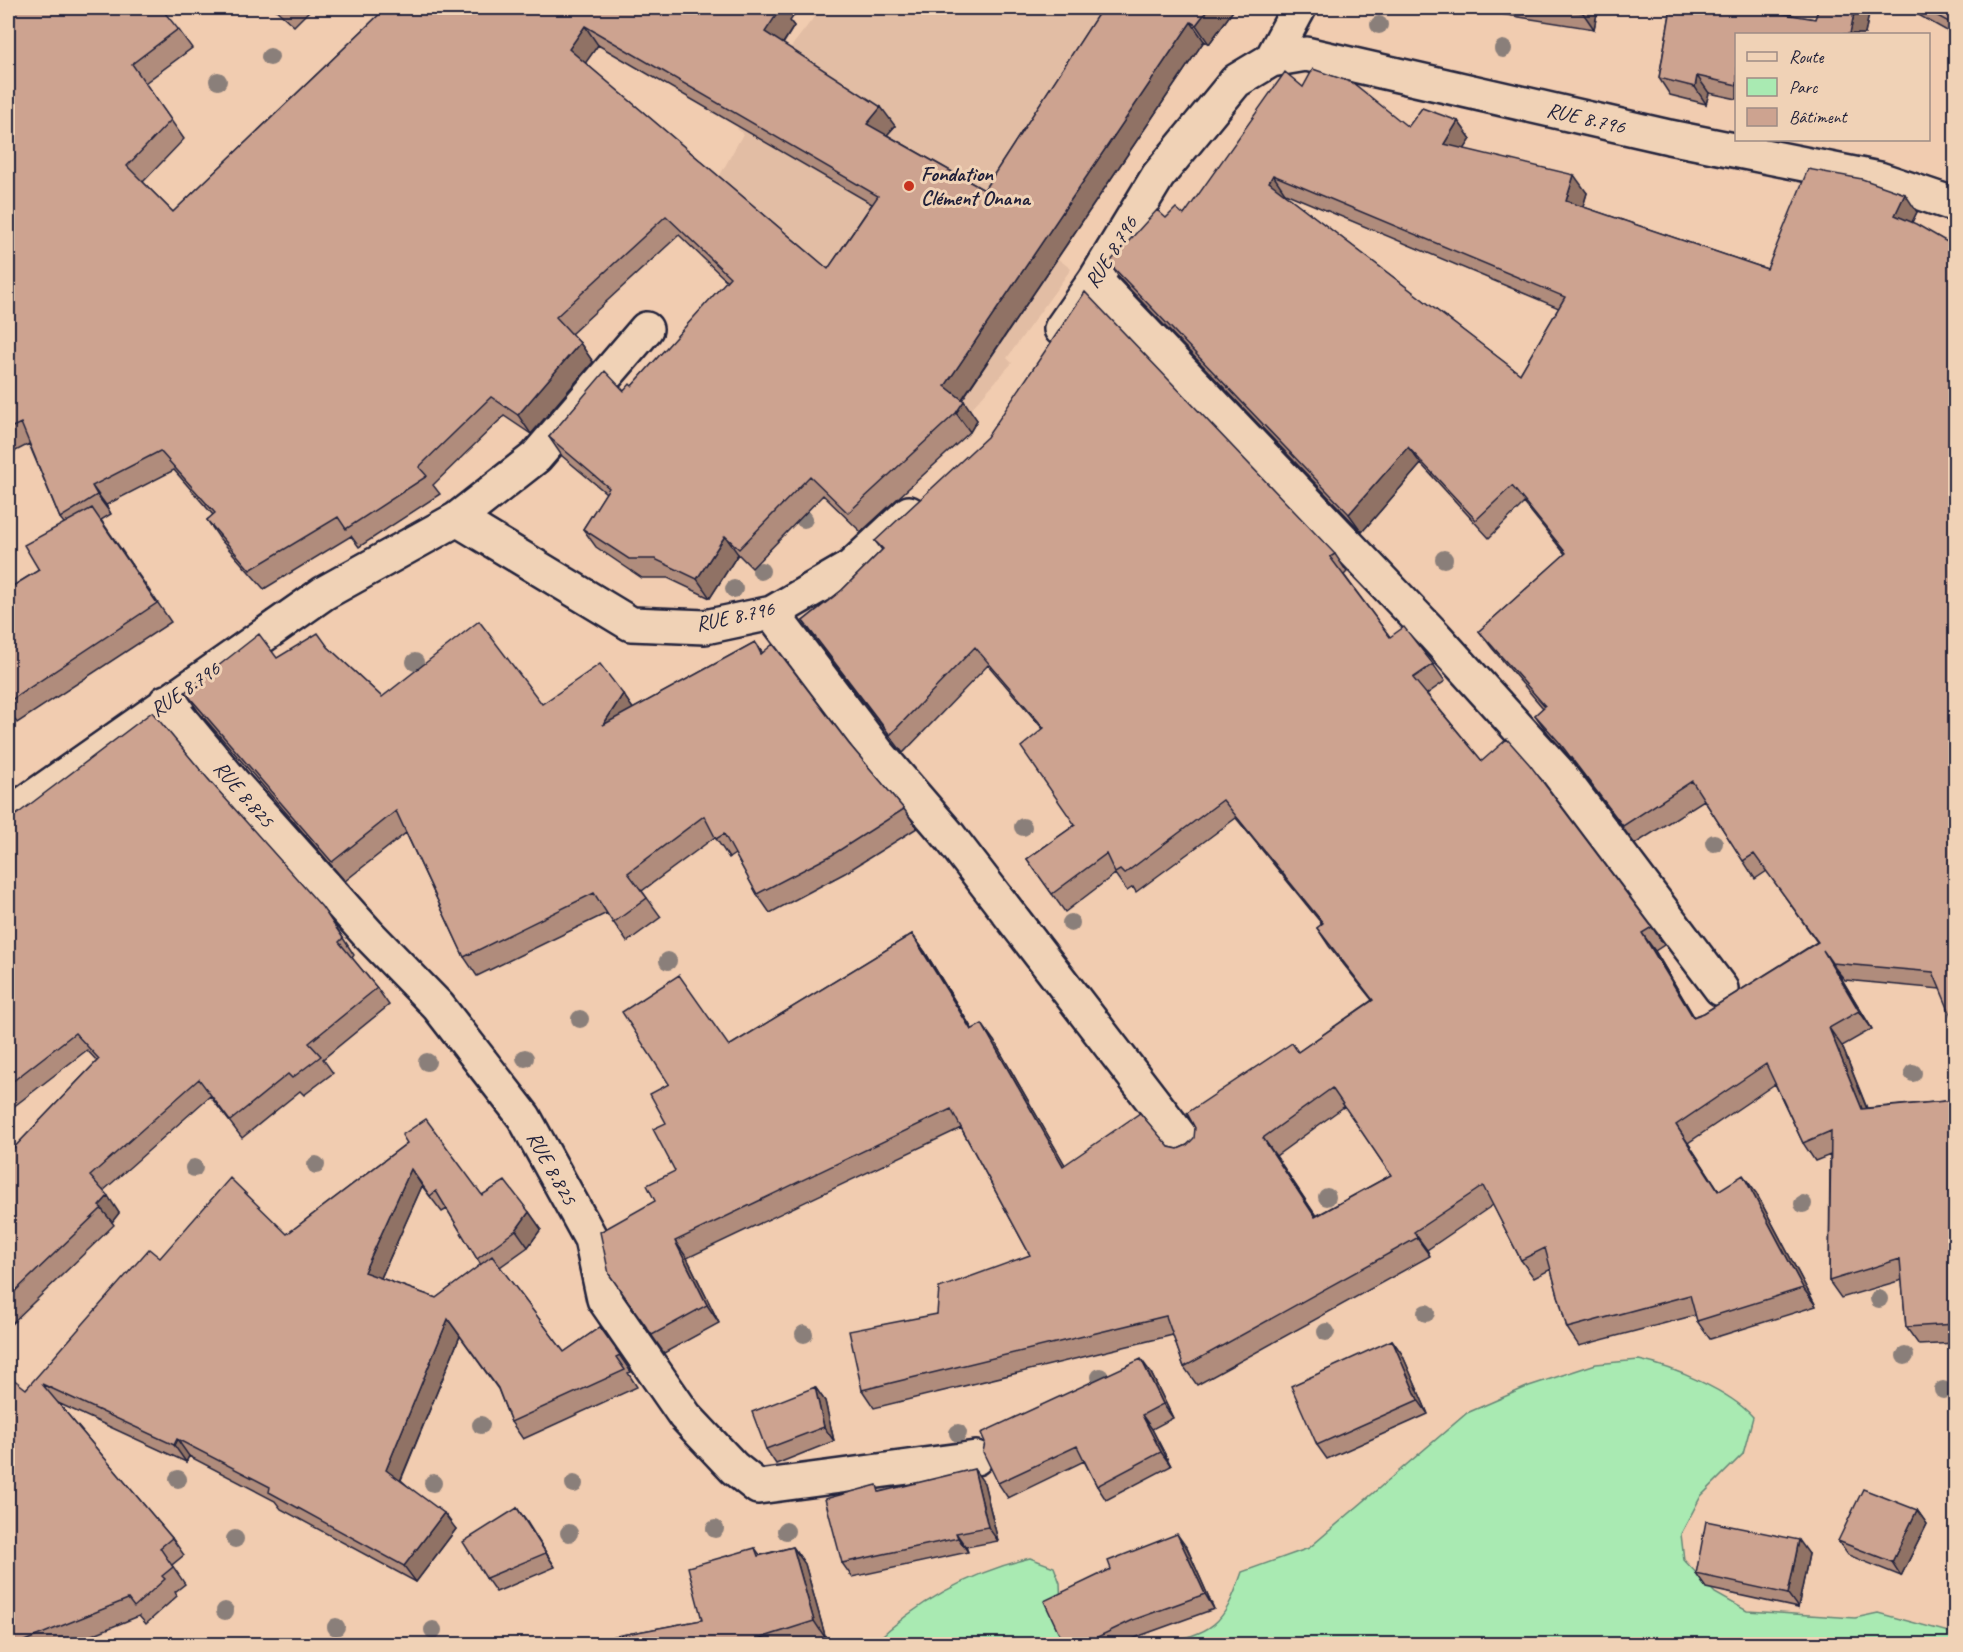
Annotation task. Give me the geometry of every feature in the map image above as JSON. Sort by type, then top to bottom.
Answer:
[{"type":"street","points":[[1271,60],[1299,8]]},
{"type":"street","name":"RUE 8.796","points":[[1042,357],[1095,280],[1158,176],[1236,81],[1271,60],[1306,54],[1669,137],[1879,179],[1956,205]]},
{"type":"street","points":[[1095,280],[1433,634],[1557,771],[1722,989]]},
{"type":"street","points":[[457,519],[536,457],[646,328]]},
{"type":"street","name":"RUE 8.796","points":[[8,815],[324,593],[457,519],[631,624],[705,627],[772,613],[851,567],[934,490]]},
{"type":"street","points":[[772,613],[877,752],[950,837],[1189,1148]]},
{"type":"street","name":"RUE 8.825","points":[[166,702],[234,784],[345,908],[438,1006],[524,1117],[591,1239],[604,1299],[685,1416],[734,1468],[758,1487],[976,1458]]},
{"type":"shaded area","name":"Fondation Clément Onana","points":[[821,8],[1147,8],[1203,42],[1057,258],[1071,269],[1007,358],[1012,363],[920,466],[684,240],[743,134],[737,129],[785,55]]},
{"type":"green space","points":[[1639,1360],[1684,1374],[1716,1389],[1743,1407],[1753,1417],[1743,1454],[1701,1496],[1681,1534],[1684,1560],[1715,1593],[1747,1611],[1855,1618],[1878,1613],[1956,1634],[1955,1644],[1158,1644],[1192,1635],[1214,1624],[1229,1605],[1242,1572],[1309,1548],[1467,1413],[1529,1386],[1596,1364]]},
{"type":"green space","points":[[1030,1558],[1054,1567],[1060,1583],[1062,1631],[1074,1644],[873,1644],[908,1615],[946,1590],[986,1572]]},
{"type":"building","points":[[8,8],[161,8],[178,29],[132,64],[171,120],[127,166],[173,212],[386,8],[781,8],[765,32],[881,107],[867,124],[984,190],[1102,8],[1209,8],[1196,25],[1191,22],[945,386],[964,401],[956,413],[848,513],[810,476],[739,549],[725,536],[697,579],[655,559],[629,559],[583,529],[609,488],[549,437],[605,371],[624,391],[630,384],[632,386],[730,277],[666,216],[556,317],[580,343],[518,415],[491,397],[419,467],[427,476],[346,529],[338,517],[250,570],[207,520],[215,513],[160,451],[92,486],[97,495],[60,518],[21,423],[8,429]],"holes":[[[585,26],[878,196],[828,269],[569,49]]]},
{"type":"building","points":[[1551,8],[1584,8],[1583,13]]},
{"type":"building","points":[[1671,8],[1748,8],[1815,19],[1819,8],[1855,8],[1850,33],[1735,33],[1735,85],[1697,76],[1695,87],[1659,78]]},
{"type":"building","points":[[1923,8],[1956,8],[1956,26]]},
{"type":"building","points":[[1313,69],[1353,83],[1408,127],[1422,108],[1458,121],[1444,144],[1574,175],[1566,201],[1767,269],[1808,169],[1862,179],[1905,194],[1895,215],[1956,247],[1956,1027],[1933,972],[1832,963],[1823,950],[1859,1011],[1829,1028],[1862,1109],[1956,1100],[1956,1324],[1906,1327],[1900,1259],[1829,1281],[1831,1131],[1803,1143],[1766,1064],[1676,1125],[1718,1191],[1743,1175],[1803,1288],[1697,1321],[1690,1295],[1567,1328],[1545,1248],[1521,1260],[1483,1186],[1414,1232],[1417,1238],[1184,1367],[1166,1316],[862,1390],[849,1331],[937,1314],[939,1288],[1030,1255],[951,1109],[675,1241],[707,1305],[652,1335],[609,1274],[600,1232],[655,1201],[647,1185],[675,1171],[653,1129],[666,1123],[650,1094],[669,1084],[622,1012],[679,975],[729,1046],[912,934],[971,1030],[982,1024],[1063,1166],[1140,1113],[1169,1147],[1178,1149],[1187,1145],[1194,1138],[1195,1128],[1187,1113],[1292,1043],[1298,1052],[1373,1000],[1317,928],[1323,923],[1223,800],[1124,874],[1120,870],[1115,873],[1106,854],[1052,894],[1027,859],[1075,825],[1021,747],[1044,728],[975,647],[890,735],[803,621],[842,590],[883,549],[875,541],[987,437],[1085,292],[1335,554],[1330,557],[1390,637],[1404,627],[1433,664],[1413,678],[1482,761],[1507,739],[1530,765],[1652,927],[1642,933],[1693,1017],[1704,1013],[1818,942],[1754,854],[1743,861],[1692,781],[1623,826],[1559,742],[1535,715],[1545,706],[1479,631],[1566,553],[1512,486],[1476,520],[1408,447],[1349,514],[1109,263],[1157,210],[1166,218],[1176,208],[1184,215],[1285,72],[1303,87]],"holes":[[[1273,175],[1565,297],[1520,374],[1269,182]],[[1332,1088],[1391,1175],[1315,1217],[1263,1138]]]},
{"type":"building","points":[[92,508],[157,603],[8,702],[8,589],[39,570],[24,545]]},
{"type":"building","points":[[479,621],[542,704],[600,664],[623,694],[603,725],[755,642],[761,654],[773,644],[849,744],[904,809],[832,855],[757,894],[724,834],[716,839],[704,816],[628,873],[647,898],[613,923],[594,893],[464,957],[396,811],[332,862],[185,692],[259,634],[277,658],[318,633],[328,647],[382,697]]},
{"type":"building","points":[[152,712],[208,779],[322,907],[343,938],[339,942],[377,988],[309,1043],[321,1056],[292,1078],[288,1074],[230,1121],[199,1079],[90,1176],[108,1196],[99,1206],[102,1208],[8,1298],[8,1154],[99,1059],[75,1033],[8,1085],[8,821]]},
{"type":"building","points":[[426,1119],[482,1195],[505,1181],[529,1212],[516,1230],[477,1259],[436,1191],[430,1196],[411,1169],[364,1272],[436,1298],[492,1256],[564,1352],[600,1327],[620,1355],[616,1357],[625,1370],[511,1422],[498,1388],[448,1319],[386,1470],[444,1513],[404,1566],[269,1492],[270,1487],[177,1439],[174,1445],[42,1384],[172,1538],[160,1548],[173,1567],[162,1576],[165,1579],[134,1607],[128,1599],[13,1644],[8,1631],[8,1375],[26,1389],[149,1249],[160,1258],[230,1178],[287,1234],[407,1143],[402,1135]]},
{"type":"building","points":[[1392,1340],[1418,1400],[1317,1445],[1291,1386]]},
{"type":"building","points":[[1141,1359],[1163,1404],[1142,1415],[1161,1452],[1097,1486],[1077,1446],[998,1483],[983,1452],[985,1442],[981,1433]]},
{"type":"building","points":[[815,1387],[824,1427],[766,1449],[752,1412]]},
{"type":"building","points":[[974,1469],[988,1527],[956,1533],[958,1538],[842,1563],[825,1499],[877,1485],[879,1492]]},
{"type":"building","points":[[1863,1489],[1917,1510],[1892,1562],[1838,1541]]},
{"type":"building","points":[[517,1508],[546,1553],[486,1578],[463,1542]]},
{"type":"building","points":[[1706,1521],[1799,1540],[1788,1594],[1696,1574]]},
{"type":"building","points":[[1177,1534],[1205,1594],[1133,1620],[1083,1644],[1064,1644],[1044,1601],[1111,1569],[1108,1561]]},
{"type":"building","points":[[793,1547],[814,1621],[742,1644],[574,1644],[702,1620],[688,1567],[755,1548],[758,1556]]},
{"type":"place","name":"Fondation Clément Onana","points":[[909,186]]}]
